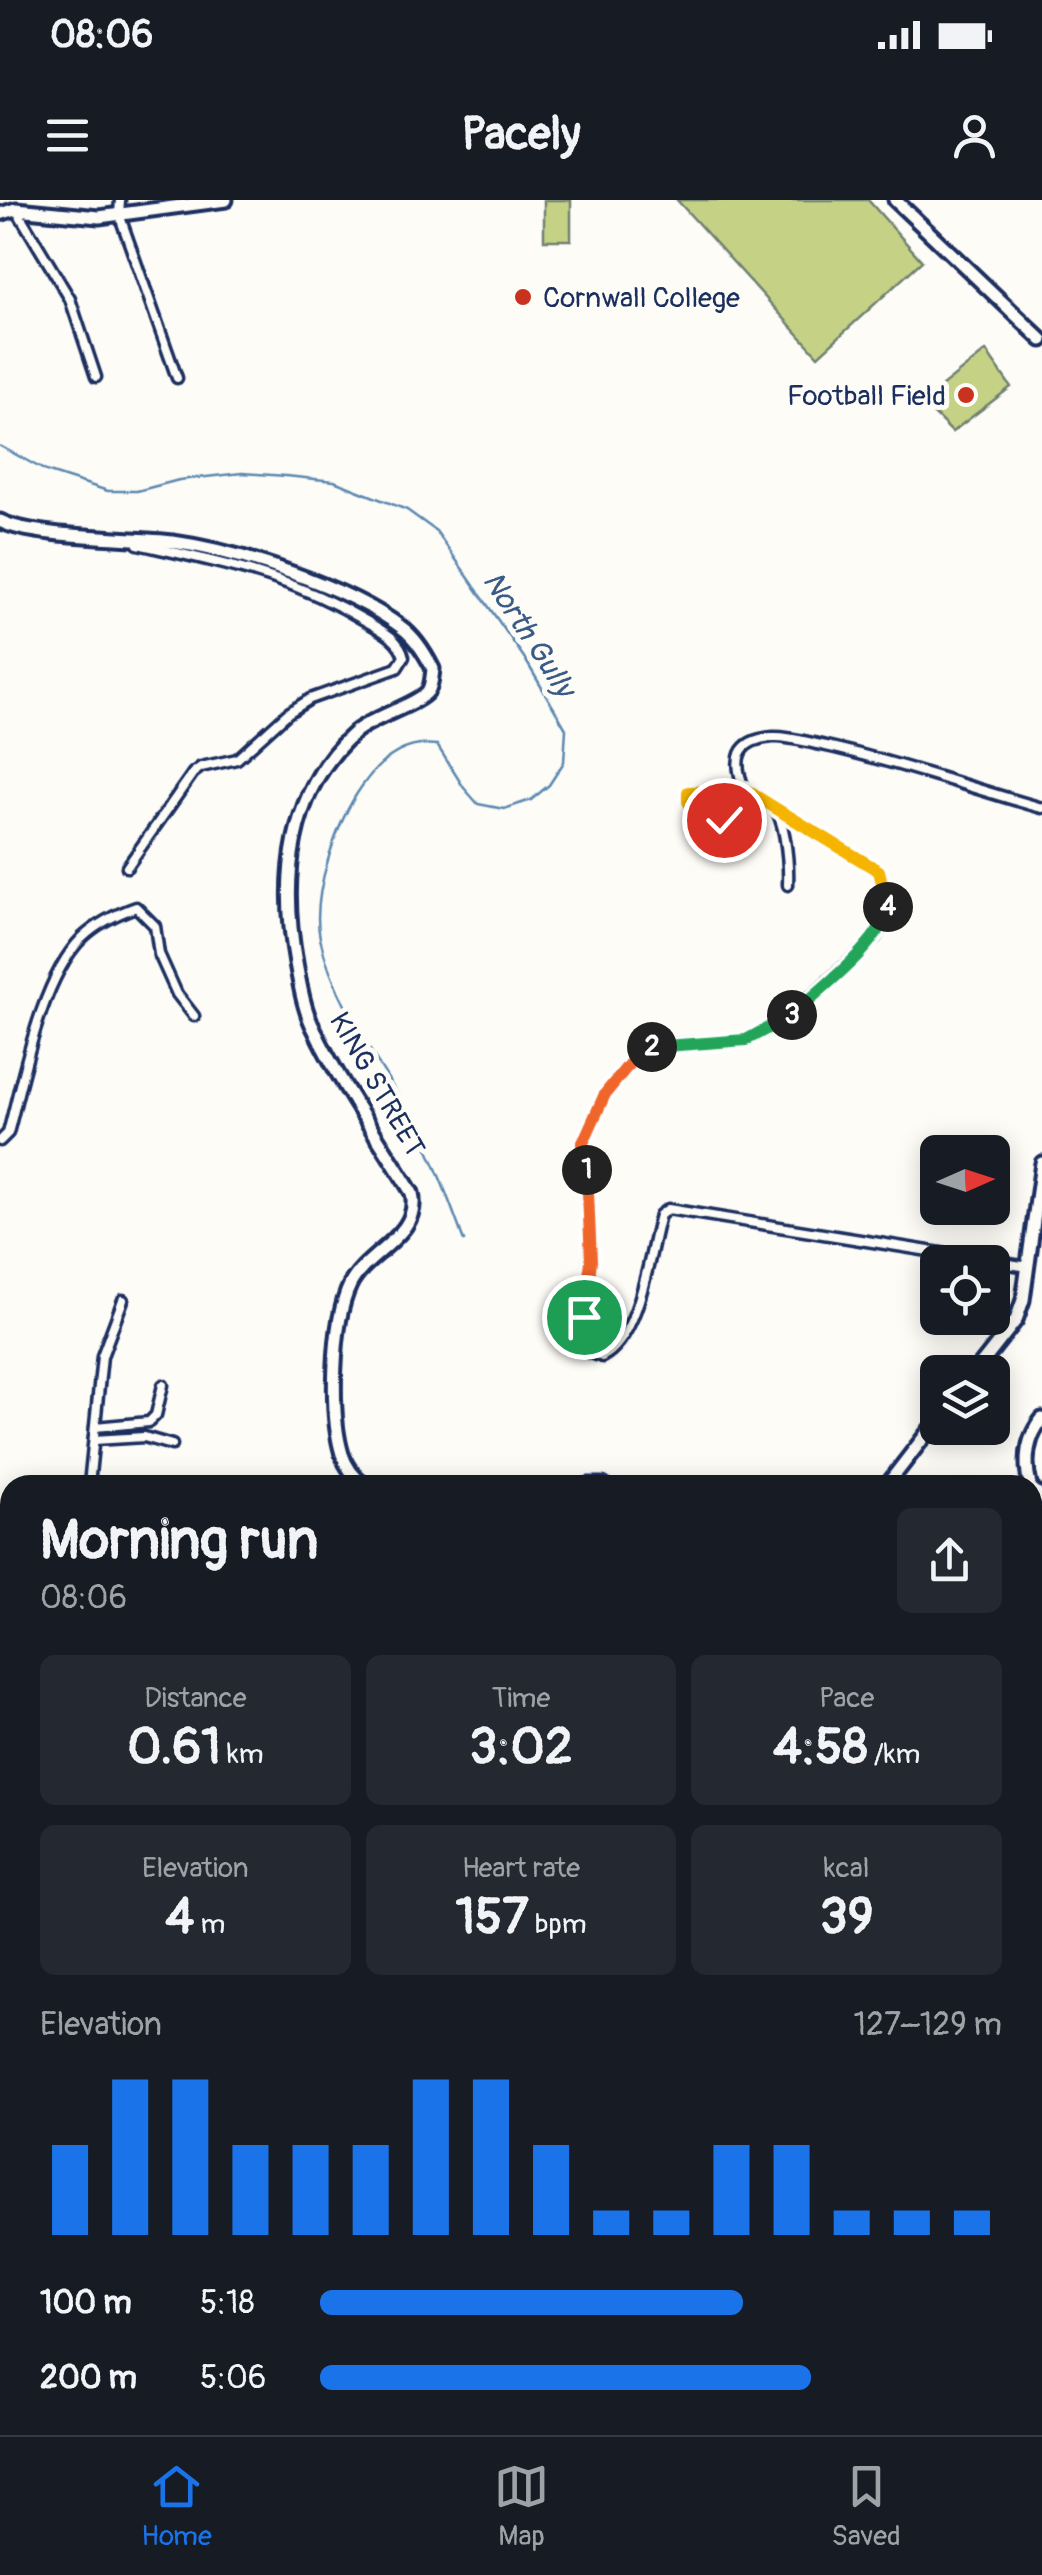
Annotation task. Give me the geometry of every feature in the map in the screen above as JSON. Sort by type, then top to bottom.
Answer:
[{"type":"street","points":[[120,200],[119,214],[177,378]]},
{"type":"street","points":[[0,214],[14,204],[99,217],[226,200]]},
{"type":"street","points":[[895,200],[1042,340]]},
{"type":"street","points":[[14,204],[70,299],[96,378]]},
{"type":"street","name":"KING STREET","points":[[0,520],[204,548],[346,595],[402,627],[433,669],[428,691],[375,717],[356,731],[324,769],[297,824],[287,886],[295,960],[313,1028],[414,1202],[408,1224],[353,1279],[340,1316],[335,1364],[338,1440],[354,1475]]},
{"type":"street","points":[[114,538],[273,576],[328,598],[380,629],[399,644],[404,657],[397,668],[310,700],[288,713],[238,759],[193,773],[126,867]]},
{"type":"street","points":[[746,790],[737,771],[737,756],[746,746],[773,737],[849,752],[1042,808]]},
{"type":"street","points":[[724,820],[696,810],[688,802],[688,792],[746,790],[879,871],[889,903],[887,918],[875,938],[784,1021],[746,1040],[655,1045],[630,1063],[605,1094],[582,1145],[590,1215],[589,1295],[582,1339],[588,1352],[602,1357],[619,1344],[647,1272],[660,1215],[668,1209],[1028,1267]]},
{"type":"street","points":[[776,808],[786,832],[788,886]]},
{"type":"street","points":[[0,1142],[8,1133],[44,999],[80,940],[110,916],[136,907],[155,926],[159,954],[177,994],[194,1016]]},
{"type":"street","points":[[988,1355],[1016,1320],[1023,1300],[1042,1163]]},
{"type":"street","points":[[89,1475],[102,1356],[123,1300]]},
{"type":"street","points":[[95,1427],[149,1422],[156,1415],[163,1385]]},
{"type":"street","points":[[1030,1475],[1027,1451],[1042,1418]]},
{"type":"street","points":[[94,1440],[144,1437],[172,1445]]},
{"type":"street","points":[[895,1475],[920,1443]]},
{"type":"green space","points":[[544,200],[571,200],[571,240],[544,240]]},
{"type":"green space","points":[[677,200],[868,200],[922,261],[818,356]]},
{"type":"green space","name":"Football Field","points":[[986,351],[1011,387],[952,432],[922,402]]},
{"type":"waterway","name":"North Gully","points":[[0,446],[46,471],[108,491],[137,491],[179,480],[242,473],[334,481],[407,510],[436,531],[525,659],[566,729],[564,762],[549,785],[531,800],[504,809],[478,804],[437,745],[414,746],[394,754],[369,777],[353,801],[335,838],[323,880],[318,921],[327,963],[362,1036],[424,1142],[464,1241]]},
{"type":"place","name":"Cornwall College","points":[[523,297]]},
{"type":"place","name":"Football Field","points":[[966,395]]},
{"type":"route","points":[[584,1317],[591,1261],[589,1180],[582,1145],[605,1094],[630,1063],[655,1045],[746,1040],[784,1021],[875,938],[887,918],[889,903],[879,871],[746,790],[688,792],[688,802],[696,810],[724,820]]}]
